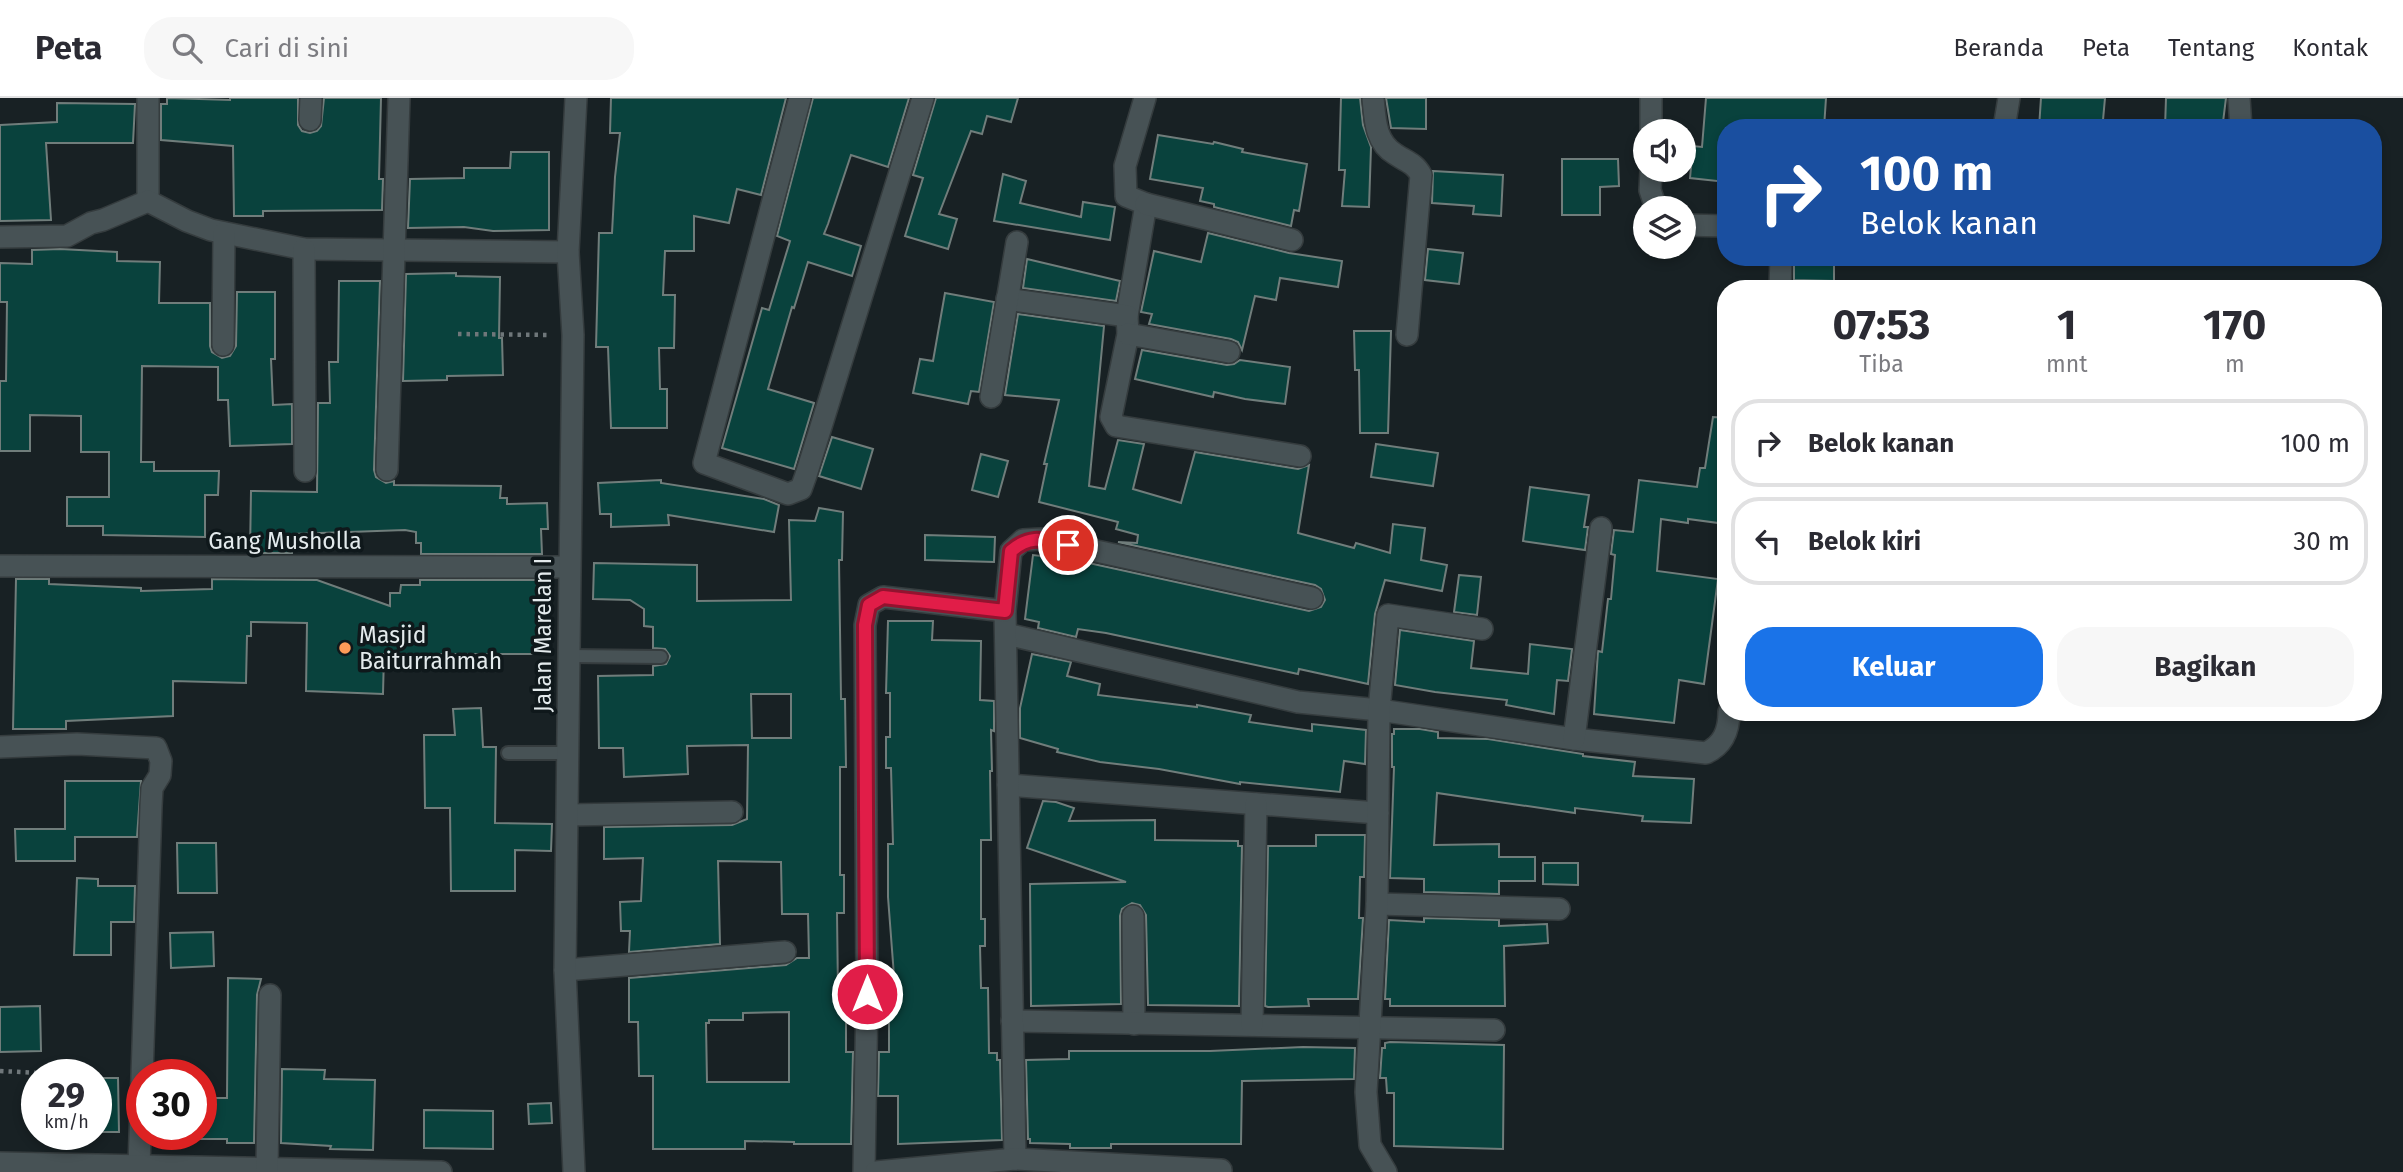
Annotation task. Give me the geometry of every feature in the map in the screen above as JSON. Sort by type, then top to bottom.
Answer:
[{"type":"street","points":[[148,98],[148,201]]},
{"type":"street","points":[[310,120],[311,98]]},
{"type":"street","points":[[387,470],[399,98]]},
{"type":"street","name":"Jalan Marelan I","points":[[574,1172],[565,970],[573,335],[568,252],[576,98]]},
{"type":"street","points":[[800,98],[704,463],[788,494],[800,489],[806,475],[923,98]]},
{"type":"street","points":[[1144,98],[1125,166],[1126,196],[1146,204],[1292,240]]},
{"type":"street","points":[[1373,98],[1376,131],[1391,152],[1417,167],[1421,175],[1406,335]]},
{"type":"street","points":[[1651,98],[1651,119]]},
{"type":"street","points":[[2006,119],[2009,98]]},
{"type":"street","points":[[2239,98],[2240,119]]},
{"type":"street","points":[[148,201],[187,221],[224,233],[304,249],[568,252]]},
{"type":"street","points":[[0,237],[67,236],[91,223],[148,201]]},
{"type":"street","points":[[1146,204],[1111,417],[1116,426],[1300,456]]},
{"type":"street","points":[[1696,225],[1717,226]]},
{"type":"street","points":[[223,345],[224,233]]},
{"type":"street","points":[[991,397],[1017,242]]},
{"type":"street","points":[[304,249],[305,471]]},
{"type":"street","points":[[1007,299],[1128,325],[1229,352]]},
{"type":"street","points":[[1574,739],[1601,528]]},
{"type":"street","points":[[1014,1159],[1005,611],[1011,551],[1023,540],[1041,539],[1312,598]]},
{"type":"street","name":"Gang Musholla","points":[[0,566],[569,567]]},
{"type":"street","points":[[864,1172],[867,994],[865,625],[869,605],[883,597],[1005,611]]},
{"type":"street","points":[[1386,1172],[1370,1145],[1366,1091],[1377,904],[1380,710],[1388,615],[1482,629]]},
{"type":"street","points":[[1006,634],[1298,702],[1380,710],[1574,739],[1706,753],[1721,743],[1729,721]]},
{"type":"street","points":[[0,747],[77,744],[156,748],[161,761],[160,775],[152,788],[151,806],[139,1166]]},
{"type":"street","points":[[1008,785],[1378,813]]},
{"type":"street","points":[[1252,1026],[1256,804]]},
{"type":"street","points":[[568,815],[732,811]]},
{"type":"street","points":[[1377,904],[1559,909]]},
{"type":"street","points":[[1133,916],[1134,1024]]},
{"type":"street","points":[[565,970],[785,952]]},
{"type":"street","points":[[267,1168],[270,995]]},
{"type":"street","points":[[1012,1021],[1494,1030]]},
{"type":"street","points":[[876,1172],[1014,1159],[1221,1170]]},
{"type":"street","points":[[0,1163],[441,1172]]},
{"type":"lane","points":[[570,656],[662,657]]},
{"type":"lane","points":[[508,753],[568,752]]},
{"type":"path","points":[[458,334],[573,335]]},
{"type":"path","points":[[0,1071],[21,1072]]},
{"type":"building","points":[[167,98],[298,98],[298,125],[302,131],[310,133],[321,126],[324,98],[381,98],[379,179],[383,179],[382,210],[263,211],[263,216],[234,216],[233,146],[161,140],[161,104],[167,104]]},
{"type":"building","points":[[611,98],[786,98],[761,195],[737,189],[729,223],[694,216],[694,251],[665,251],[663,295],[675,295],[674,348],[659,348],[660,389],[667,389],[667,428],[611,428],[608,347],[596,347],[599,233],[612,233],[620,133],[610,133]]},
{"type":"building","points":[[813,98],[909,98],[888,167],[851,155],[824,234],[861,246],[852,276],[808,262],[794,308],[792,307],[768,389],[814,403],[794,469],[722,448],[762,308],[769,310],[790,241],[777,236]]},
{"type":"building","points":[[936,98],[1018,98],[1011,122],[987,116],[982,134],[971,131],[939,214],[957,219],[948,249],[905,236],[923,178],[913,175]]},
{"type":"building","points":[[1341,98],[1360,98],[1363,125],[1371,147],[1369,207],[1342,206],[1345,170],[1339,170]]},
{"type":"building","points":[[1386,98],[1426,98],[1426,129],[1391,128]]},
{"type":"building","points":[[1706,98],[1826,98],[1825,119],[1717,119],[1717,181],[1696,179],[1696,146],[1702,147]]},
{"type":"building","points":[[2041,98],[2105,98],[2103,119],[2040,119]]},
{"type":"building","points":[[2166,98],[2226,98],[2223,119],[2165,119]]},
{"type":"building","points":[[57,103],[135,104],[133,143],[46,143],[51,220],[0,221],[0,125],[57,122]]},
{"type":"building","points":[[1158,135],[1213,144],[1214,142],[1243,149],[1242,152],[1307,164],[1299,211],[1294,210],[1291,226],[1200,201],[1203,188],[1150,179]]},
{"type":"building","points":[[511,152],[549,152],[549,230],[408,228],[410,179],[464,178],[464,168],[510,168]]},
{"type":"building","points":[[1562,159],[1618,159],[1619,186],[1600,187],[1600,215],[1562,215]]},
{"type":"building","points":[[1433,171],[1503,175],[1501,216],[1473,214],[1474,206],[1432,203]]},
{"type":"building","points":[[1003,174],[1026,181],[1020,203],[1081,217],[1083,202],[1115,207],[1110,240],[994,221]]},
{"type":"building","points":[[1208,233],[1289,253],[1342,261],[1338,287],[1280,278],[1276,300],[1255,296],[1242,350],[1238,342],[1231,339],[1149,324],[1152,314],[1141,312],[1154,251],[1201,262]]},
{"type":"building","points":[[1428,249],[1463,253],[1459,284],[1425,280]]},
{"type":"building","points":[[32,250],[117,252],[117,261],[160,262],[159,303],[210,303],[210,346],[212,352],[222,358],[230,356],[236,346],[237,292],[275,292],[275,359],[271,359],[273,405],[292,404],[292,444],[230,446],[228,400],[218,400],[218,367],[142,366],[141,462],[154,462],[154,471],[219,471],[218,495],[205,495],[205,537],[103,535],[103,526],[67,526],[67,497],[109,497],[109,452],[81,452],[81,416],[30,415],[30,451],[0,451],[0,381],[6,381],[7,302],[0,302],[0,263],[32,264]]},
{"type":"building","points":[[1027,259],[1120,281],[1116,301],[1023,288]]},
{"type":"building","points":[[1794,266],[1834,266],[1834,280],[1794,280]]},
{"type":"building","points":[[456,273],[456,276],[500,277],[499,338],[502,338],[503,375],[447,376],[447,380],[403,381],[406,274]]},
{"type":"building","points":[[339,281],[380,281],[374,470],[376,477],[386,483],[394,481],[394,485],[501,486],[500,498],[507,498],[507,504],[547,503],[548,529],[541,529],[542,554],[421,554],[421,543],[416,543],[416,532],[405,530],[293,534],[292,553],[250,553],[251,491],[317,492],[318,403],[330,403],[329,362],[338,362]]},
{"type":"building","points":[[945,293],[994,302],[979,392],[971,391],[968,404],[913,393],[920,359],[933,361]]},
{"type":"building","points":[[1018,314],[1104,326],[1089,486],[1105,489],[1118,440],[1144,444],[1133,489],[1181,503],[1195,452],[1298,469],[1309,465],[1298,533],[1354,548],[1356,543],[1390,553],[1393,524],[1425,528],[1421,560],[1447,565],[1442,591],[1385,580],[1375,614],[1368,684],[1299,669],[1298,674],[1106,633],[1078,629],[1076,637],[1038,628],[1039,622],[1025,619],[1033,555],[1075,560],[1309,611],[1321,607],[1325,600],[1321,589],[1315,585],[1118,542],[1137,543],[1138,535],[1116,529],[1118,522],[1039,502],[1047,464],[1044,464],[1059,400],[1005,395]]},
{"type":"building","points":[[1354,331],[1391,331],[1388,433],[1360,433],[1359,370],[1355,370]]},
{"type":"building","points":[[1142,350],[1227,365],[1240,360],[1290,367],[1285,404],[1214,392],[1213,397],[1135,379]]},
{"type":"building","points":[[1713,417],[1717,417],[1717,523],[1688,519],[1688,523],[1661,519],[1657,571],[1717,579],[1704,684],[1679,680],[1674,723],[1594,714],[1598,651],[1602,652],[1608,599],[1611,599],[1614,530],[1633,532],[1639,480],[1697,487],[1700,468],[1705,468]]},
{"type":"building","points":[[832,437],[873,449],[861,489],[819,476]]},
{"type":"building","points":[[1376,444],[1438,453],[1433,486],[1371,477]]},
{"type":"building","points":[[981,454],[1008,461],[998,497],[972,490]]},
{"type":"building","points":[[661,480],[661,483],[764,499],[779,505],[774,532],[668,515],[669,525],[611,527],[611,514],[600,514],[598,483]]},
{"type":"building","points":[[1530,487],[1589,495],[1584,527],[1588,527],[1585,550],[1523,541]]},
{"type":"building","points":[[819,508],[843,512],[842,560],[839,560],[841,699],[845,699],[846,767],[840,767],[840,875],[844,875],[844,913],[837,913],[838,993],[846,993],[846,1052],[853,1052],[851,1144],[745,1141],[745,1149],[653,1149],[653,1076],[639,1076],[638,1022],[629,1022],[629,978],[786,965],[797,958],[809,958],[808,914],[782,914],[781,862],[718,861],[720,944],[629,952],[630,931],[621,931],[620,902],[641,901],[643,858],[604,859],[604,827],[732,825],[747,819],[748,745],[687,746],[688,774],[624,777],[623,748],[599,748],[598,676],[653,675],[653,666],[666,664],[670,656],[665,649],[653,648],[653,627],[644,626],[644,609],[630,600],[593,599],[594,563],[697,565],[697,601],[791,600],[789,520],[815,521]],"holes":[[[751,694],[791,694],[791,738],[752,738]],[[789,1012],[789,1082],[707,1082],[706,1023],[709,1023],[709,1020],[743,1020],[743,1013]]]},
{"type":"building","points":[[925,535],[995,537],[994,562],[925,560]]},
{"type":"building","points":[[1459,575],[1481,577],[1477,615],[1454,612]]},
{"type":"building","points":[[16,579],[49,579],[49,584],[141,588],[141,591],[212,589],[212,579],[317,580],[390,606],[390,593],[400,593],[401,585],[420,585],[420,580],[549,580],[549,591],[540,591],[542,654],[384,654],[383,694],[306,691],[307,623],[251,622],[251,636],[247,636],[246,683],[173,681],[173,716],[66,721],[66,729],[13,729]]},
{"type":"building","points":[[888,621],[933,621],[932,640],[981,641],[980,700],[994,701],[994,731],[991,730],[991,840],[981,840],[981,919],[985,919],[985,946],[980,946],[981,988],[988,988],[989,1053],[997,1053],[997,1060],[1000,1060],[1002,1140],[898,1144],[898,1096],[878,1096],[879,1052],[889,1052],[889,989],[895,989],[888,897],[888,844],[893,844],[891,768],[886,768],[886,737],[890,737],[890,693],[886,693]]},
{"type":"building","points":[[1400,630],[1474,641],[1471,668],[1528,674],[1530,644],[1572,649],[1568,681],[1557,680],[1554,714],[1506,705],[1507,700],[1395,685]]},
{"type":"building","points":[[1032,654],[1071,662],[1067,676],[1100,684],[1098,695],[1197,705],[1251,715],[1249,722],[1312,731],[1312,724],[1366,730],[1365,764],[1344,761],[1340,792],[1240,784],[1159,769],[1100,762],[1057,752],[1058,749],[1020,738],[1020,708]]},
{"type":"building","points":[[481,708],[483,747],[496,747],[495,823],[552,824],[551,851],[515,850],[515,891],[451,891],[450,808],[425,808],[424,735],[455,735],[453,709]]},
{"type":"building","points":[[1394,729],[1420,729],[1438,732],[1438,738],[1488,739],[1583,756],[1635,762],[1633,776],[1694,779],[1691,823],[1642,821],[1643,816],[1575,808],[1575,813],[1437,793],[1434,845],[1499,844],[1499,857],[1535,857],[1535,881],[1499,881],[1499,894],[1424,892],[1424,879],[1390,878]]},
{"type":"building","points":[[65,781],[141,781],[137,837],[75,837],[75,861],[16,861],[15,829],[65,829]]},
{"type":"building","points":[[1043,801],[1074,808],[1069,821],[1155,820],[1155,840],[1238,841],[1238,846],[1242,846],[1239,1006],[1148,1005],[1146,915],[1140,905],[1132,903],[1122,909],[1120,916],[1121,1004],[1031,1006],[1030,884],[1126,882],[1027,848]]},
{"type":"building","points":[[1316,835],[1365,835],[1364,877],[1360,877],[1359,918],[1363,918],[1358,999],[1308,999],[1309,1006],[1268,1007],[1265,1006],[1268,846],[1316,846]]},
{"type":"building","points":[[177,843],[216,843],[217,893],[178,893]]},
{"type":"building","points":[[1543,863],[1578,863],[1578,885],[1543,884]]},
{"type":"building","points":[[77,878],[98,879],[98,886],[135,886],[134,922],[111,922],[111,955],[74,955]]},
{"type":"building","points":[[1424,918],[1499,920],[1499,926],[1547,924],[1548,943],[1504,946],[1505,1006],[1390,1006],[1390,999],[1385,999],[1389,920],[1424,922]]},
{"type":"building","points":[[213,932],[214,966],[171,968],[170,933]]},
{"type":"building","points":[[228,978],[261,979],[257,995],[254,1143],[227,1143],[227,1139],[217,1139],[217,1098],[227,1098]]},
{"type":"building","points":[[40,1006],[41,1051],[0,1052],[0,1007]]},
{"type":"building","points":[[1385,1043],[1504,1045],[1503,1149],[1394,1146],[1394,1093],[1387,1093],[1386,1078],[1380,1078],[1382,1048],[1385,1048]]},
{"type":"building","points":[[1355,1048],[1354,1079],[1242,1081],[1241,1144],[1111,1144],[1111,1148],[1070,1148],[1070,1144],[1030,1143],[1028,1139],[1026,1060],[1069,1059],[1069,1051],[1210,1051]]},
{"type":"building","points":[[282,1069],[325,1070],[324,1079],[375,1080],[373,1150],[330,1149],[331,1146],[281,1143]]},
{"type":"building","points":[[112,1078],[118,1078],[119,1132],[112,1132]]},
{"type":"building","points":[[551,1103],[552,1123],[529,1124],[528,1104]]},
{"type":"building","points":[[424,1110],[493,1111],[493,1149],[424,1148]]},
{"type":"place","name":"Masjid Baiturrahmah","points":[[345,648]]},
{"type":"route","points":[[867,994],[865,625],[869,605],[883,597],[1005,611],[1011,551],[1023,540],[1041,539],[1068,545]]}]
